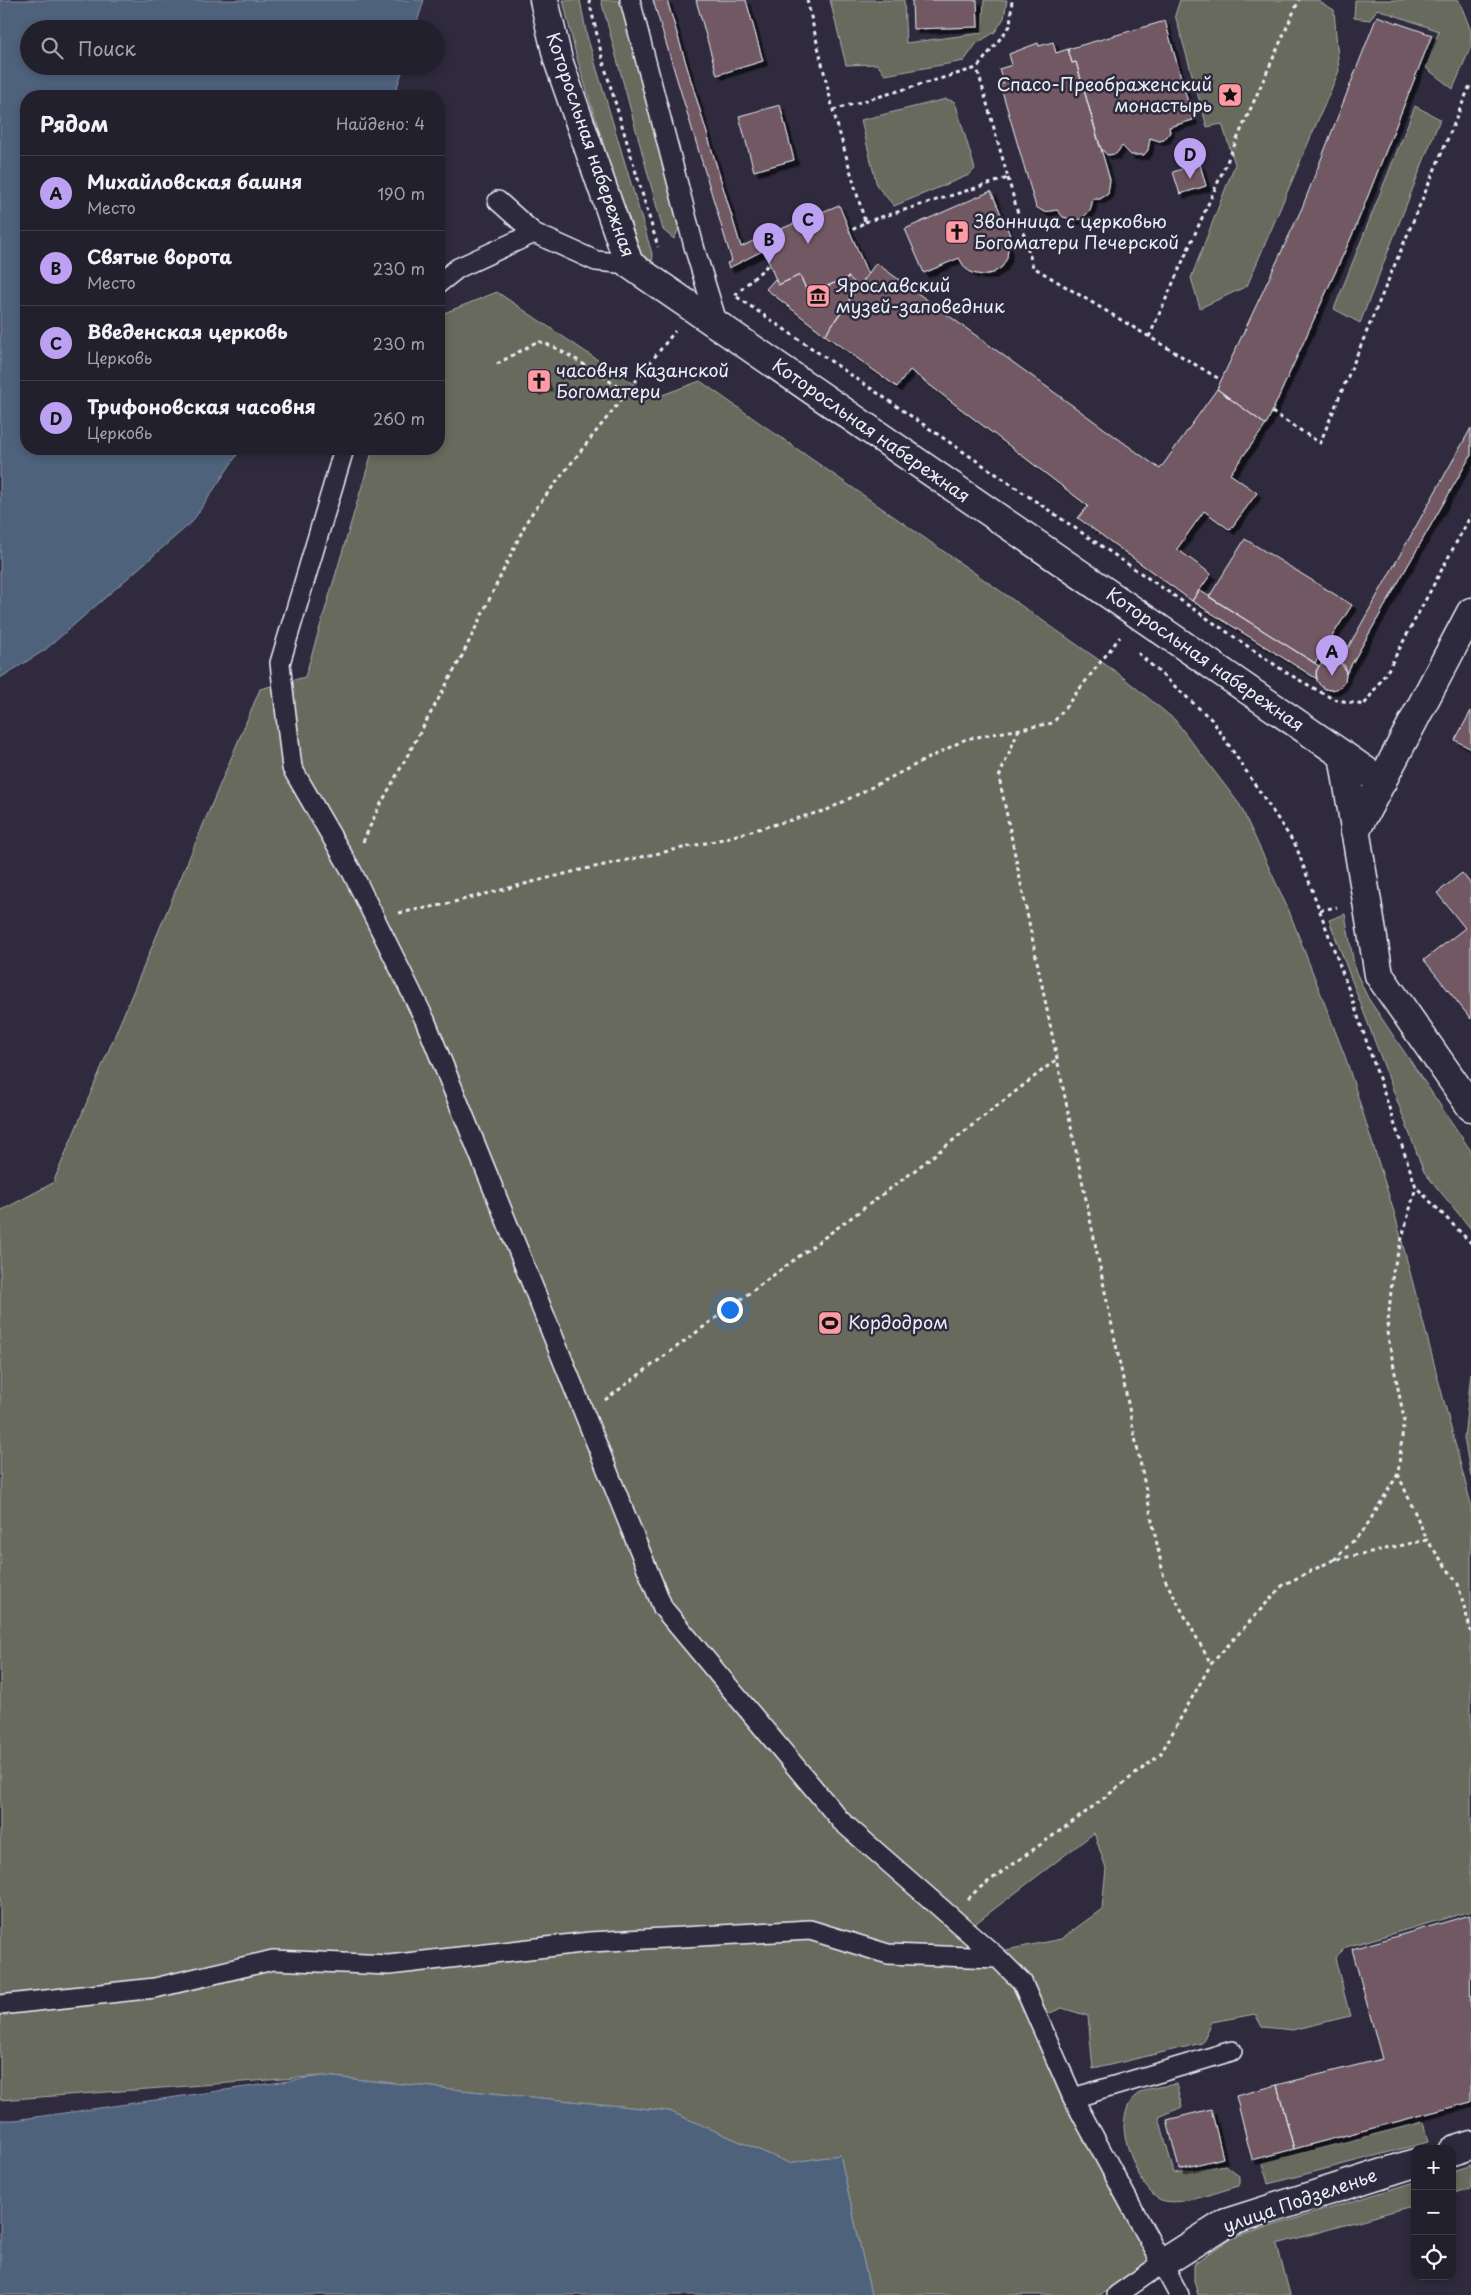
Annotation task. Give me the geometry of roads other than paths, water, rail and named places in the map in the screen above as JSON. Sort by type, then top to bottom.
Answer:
[{"type":"street","name":"Которосльная набережная","points":[[544,0],[558,60],[629,264],[1382,782]]},
{"type":"street","points":[[1355,832],[1382,782],[1463,646],[1471,612]]},
{"type":"street","points":[[1342,755],[1379,975],[1471,1107]]},
{"type":"street","points":[[1456,2150],[1471,2145]]},
{"type":"street","name":"улица Подзеленье","points":[[1163,2263],[1226,2223],[1411,2164]]},
{"type":"lane","points":[[630,0],[695,250],[718,325]]},
{"type":"lane","points":[[498,201],[534,233],[596,261],[629,264]]},
{"type":"lane","points":[[445,278],[458,268],[534,233]]},
{"type":"lane","points":[[342,455],[280,663],[292,768],[351,870],[425,1020],[663,1608],[841,1821],[998,1958],[1022,1982],[1074,2098],[1179,2295]]},
{"type":"lane","points":[[0,2005],[155,1988],[273,1960],[389,1965],[590,1942],[810,1930],[888,1954],[998,1958]]},
{"type":"lane","points":[[1074,2098],[1232,2051]]},
{"type":"lane","points":[[1117,2295],[1163,2263]]},
{"type":"water","points":[[0,0],[424,0],[418,20],[20,20],[20,75],[401,75],[396,90],[20,90],[20,455],[237,455],[192,522],[45,650],[0,678]]},
{"type":"water","points":[[323,2076],[669,2111],[789,2163],[840,2155],[871,2295],[0,2295],[0,2120],[15,2120]]},
{"type":"place","name":"Спасо-Преображенский монастырь","points":[[1230,95]]},
{"type":"place","name":"Трифоновская часовня","points":[[1190,179]]},
{"type":"place","name":"Звонница с церковью Богоматери Печерской","points":[[957,232]]},
{"type":"place","name":"Введенская церковь","points":[[808,244]]},
{"type":"place","name":"Святые ворота","points":[[769,264]]},
{"type":"place","name":"Ярославский музей-заповедник","points":[[818,296]]},
{"type":"place","name":"часовня Казанской Богоматери","points":[[539,381]]},
{"type":"place","name":"Михайловская башня","points":[[1332,676]]},
{"type":"place","name":"Кордодром","points":[[830,1323]]}]
